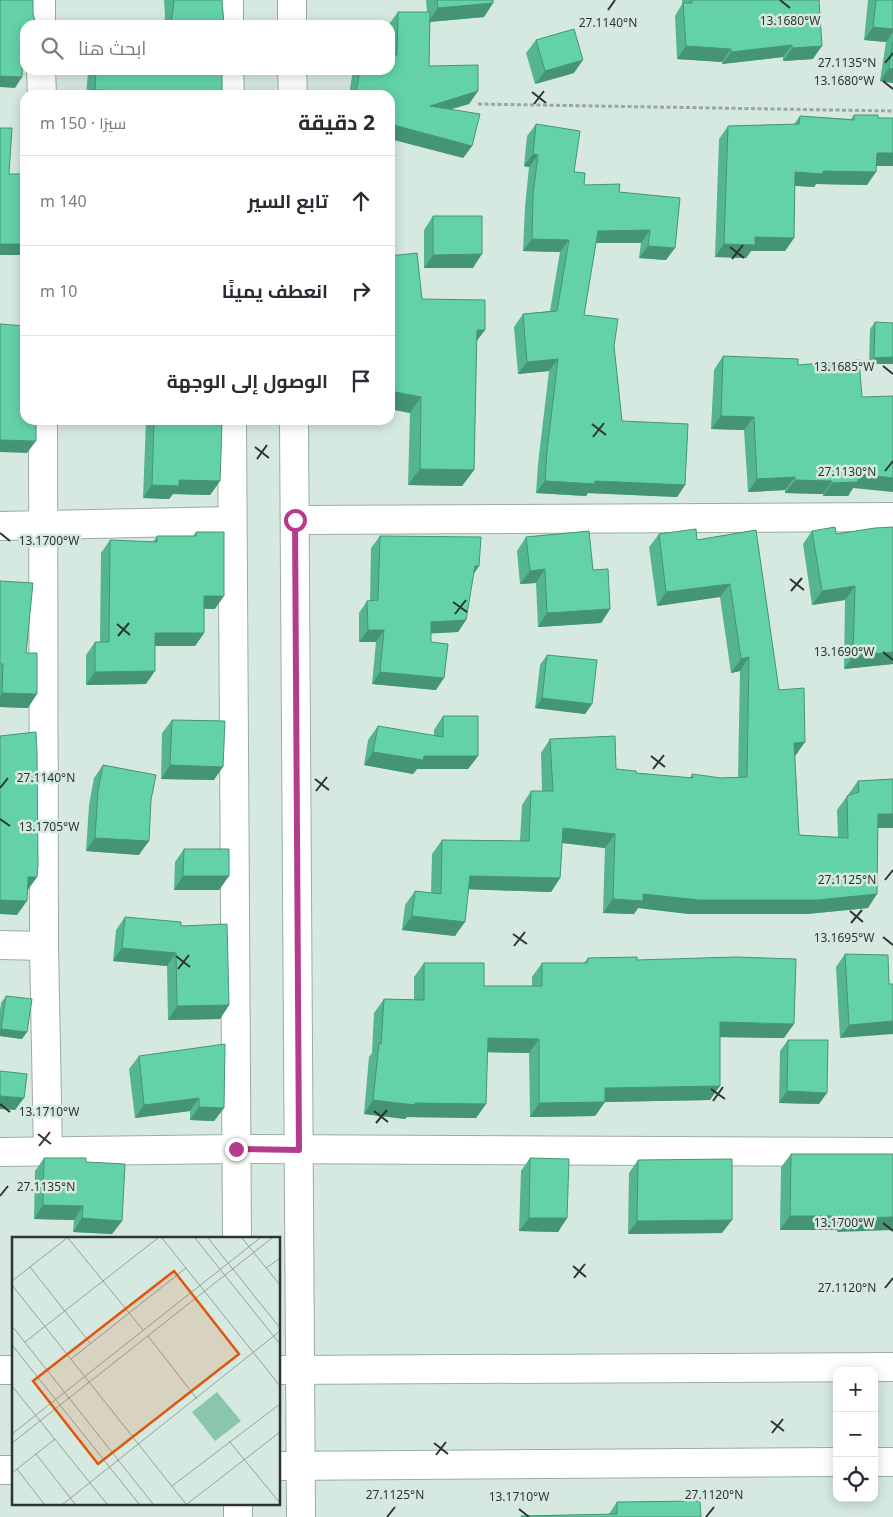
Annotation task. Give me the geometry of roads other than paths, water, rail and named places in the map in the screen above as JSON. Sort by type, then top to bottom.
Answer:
[{"type":"street","points":[[41,0],[41,20]]},
{"type":"street","points":[[229,0],[229,20]]},
{"type":"street","points":[[292,0],[292,20]]},
{"type":"street","points":[[42,75],[42,90]]},
{"type":"street","points":[[229,75],[230,90]]},
{"type":"street","points":[[292,75],[292,90]]},
{"type":"street","points":[[43,425],[44,946],[48,1152]]},
{"type":"street","points":[[232,425],[237,1237]]},
{"type":"street","points":[[294,425],[299,1150],[289,1370],[290,1466],[301,1517]]},
{"type":"street","points":[[295,520],[893,517]]},
{"type":"street","points":[[0,526],[232,521]]},
{"type":"street","points":[[0,945],[44,946]]},
{"type":"street","points":[[0,1152],[236,1149],[893,1152]]},
{"type":"street","points":[[289,1370],[893,1367]]},
{"type":"street","points":[[290,1466],[833,1462]]},
{"type":"street","points":[[878,1462],[893,1462]]},
{"type":"street","points":[[238,1504],[238,1517]]}]
